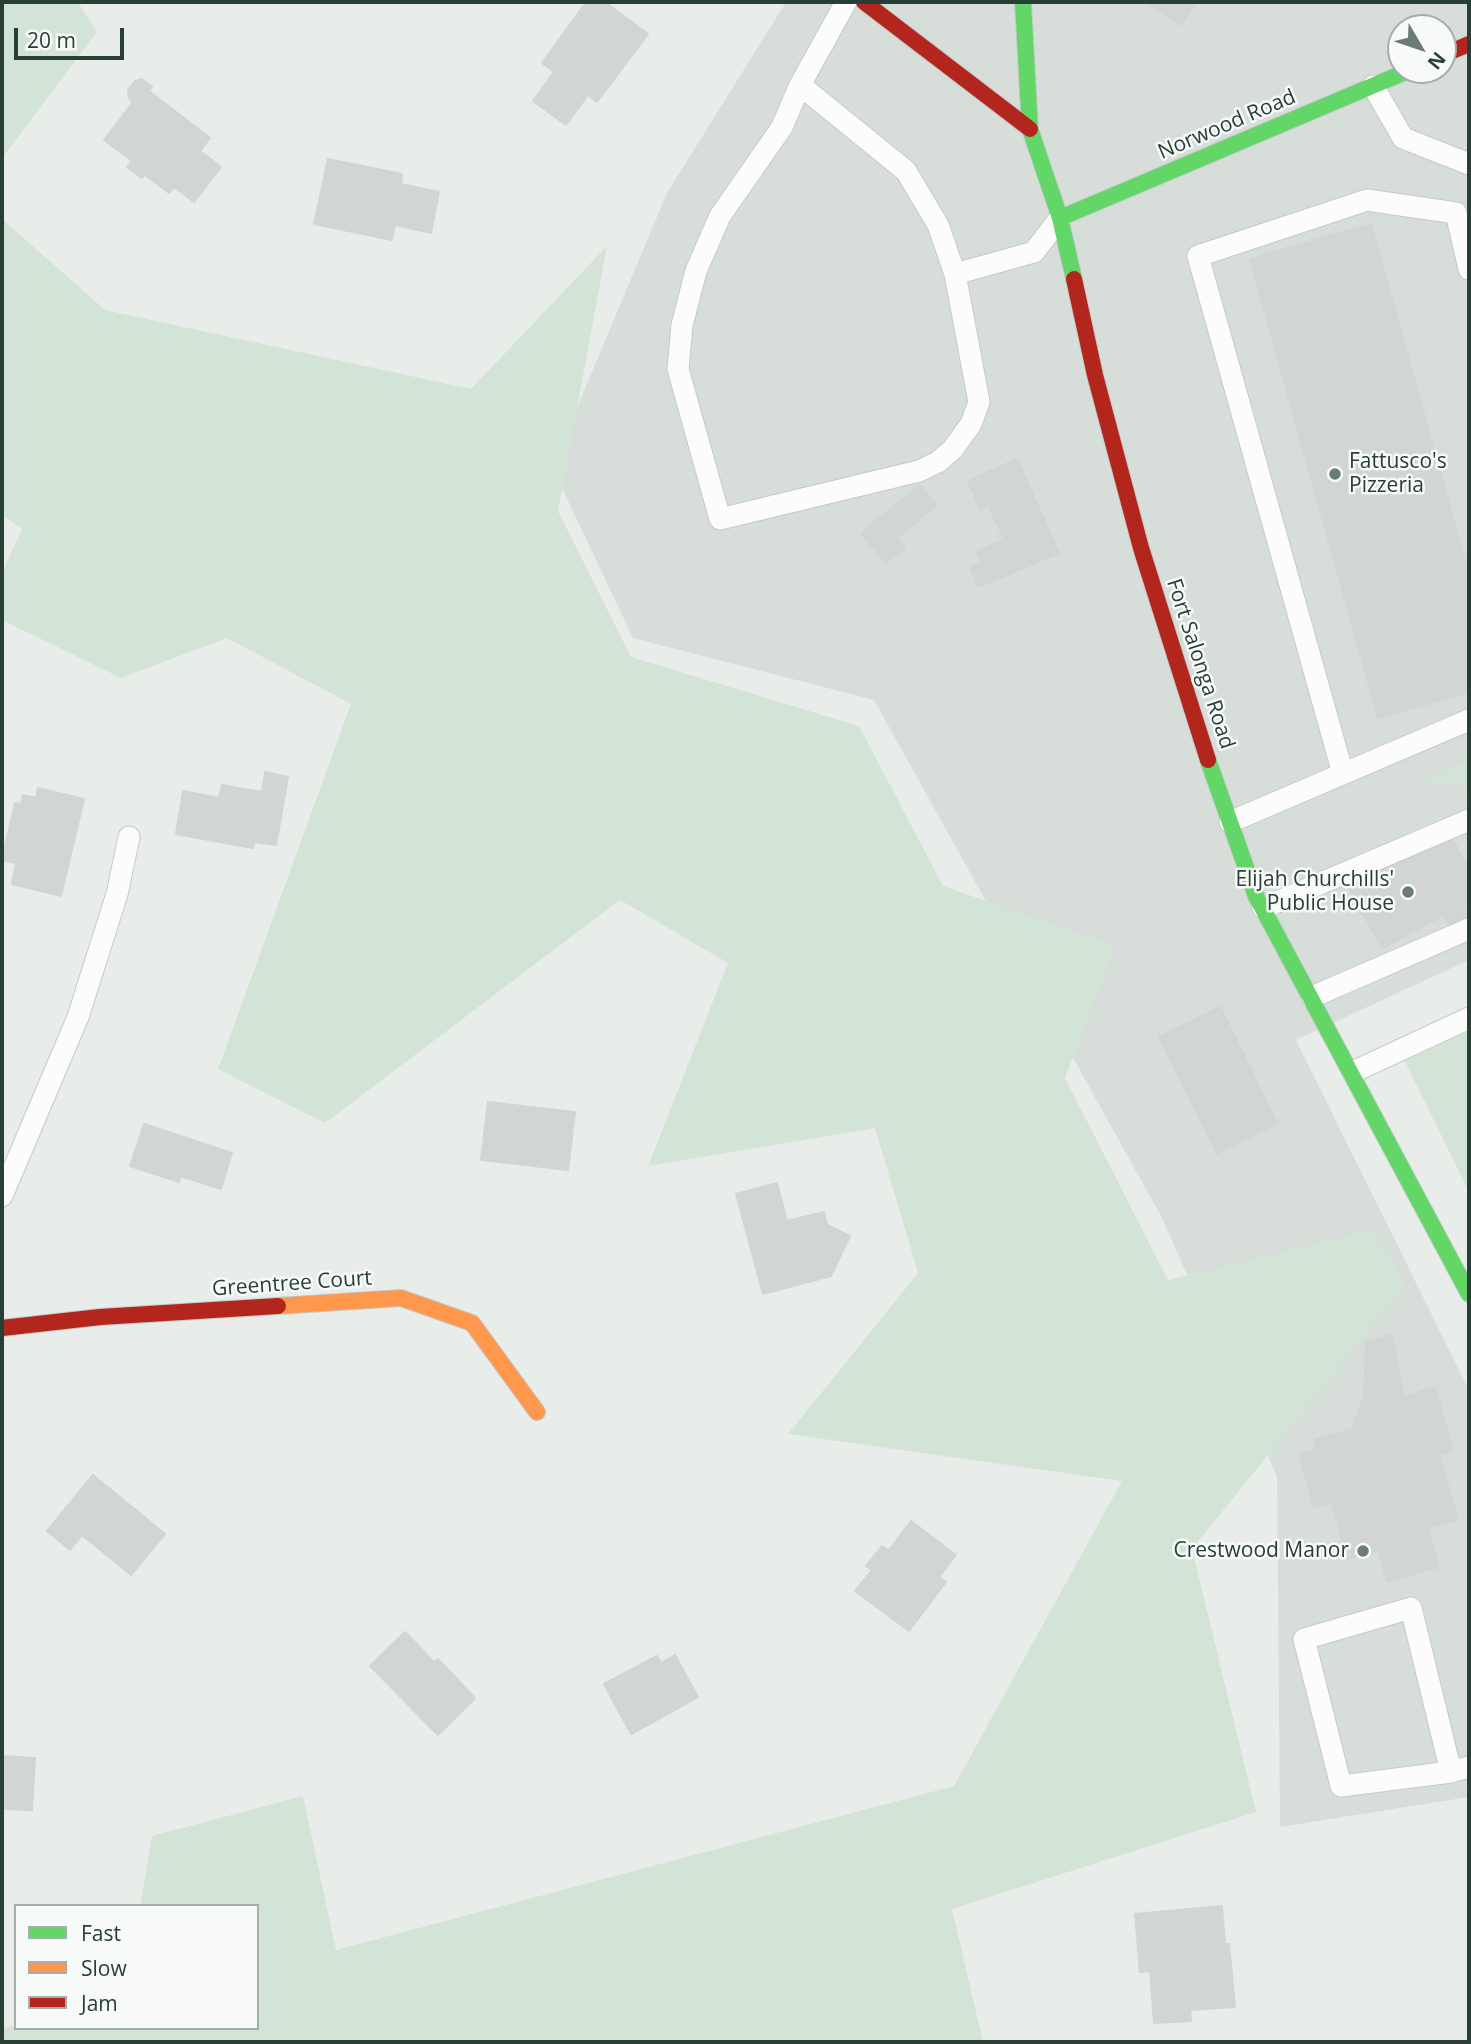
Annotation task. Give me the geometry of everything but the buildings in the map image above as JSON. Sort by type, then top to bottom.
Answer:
[{"type":"main road","points":[[864,2],[1030,129]]},
{"type":"main road","name":"Fort Salonga Road","points":[[1023,2],[1030,129],[1060,218],[1095,375],[1141,548],[1198,731],[1262,908],[1353,1072],[1469,1294]]},
{"type":"main road","name":"Norwood Road","points":[[1060,218],[1387,80]]},
{"type":"main road","name":"Greentree Court","points":[[2,1328],[100,1317],[401,1298],[472,1322],[537,1412]]},
{"type":"lane","points":[[800,85],[906,171],[938,225],[955,274],[979,402],[971,424],[953,449],[938,462],[919,471],[720,519],[678,369],[681,325],[696,271],[720,216],[782,127],[800,85],[846,2]]},
{"type":"lane","points":[[1373,86],[1403,138],[1469,164]]},
{"type":"lane","points":[[1343,774],[1198,256],[1367,200],[1456,213],[1469,269]]},
{"type":"lane","points":[[955,274],[1034,252],[1060,218]]},
{"type":"lane","points":[[1230,822],[1469,720]]},
{"type":"lane","points":[[1262,908],[1469,820]]},
{"type":"lane","points":[[2,1196],[78,1017],[117,894],[129,837]]},
{"type":"lane","points":[[1311,997],[1469,929]]},
{"type":"lane","points":[[1353,1072],[1469,1018]]},
{"type":"lane","points":[[1411,1608],[1460,1770],[1341,1786],[1304,1639],[1411,1608]]},
{"type":"shaded area","points":[[786,2],[1469,2],[1469,960],[1296,1040],[1469,1390],[1469,1797],[1280,1827],[1277,1476],[1161,1216],[874,700],[633,638],[552,467],[667,193]]},
{"type":"green space","points":[[5,2],[78,2],[97,32],[2,158],[2,6]]},
{"type":"green space","points":[[2,219],[105,310],[471,389],[607,246],[558,511],[631,657],[859,726],[943,886],[1115,946],[1065,1078],[1168,1280],[1371,1230],[1406,1284],[1192,1549],[1256,1812],[952,1909],[983,2042],[2,2042],[2,2029],[14,2026],[14,2030],[259,2030],[259,1904],[140,1904],[152,1836],[303,1796],[336,1950],[954,1786],[1122,1481],[788,1434],[918,1273],[875,1128],[648,1166],[728,963],[620,900],[325,1123],[218,1069],[351,704],[227,638],[121,678],[2,620],[2,573],[22,529],[2,515]]},
{"type":"green space","points":[[1469,761],[1469,786],[1419,781]]},
{"type":"green space","points":[[1469,1010],[1469,1192],[1397,1045]]},
{"type":"traffic: fast","points":[[1023,2],[1030,129],[1060,218],[1074,279]]},
{"type":"traffic: fast","points":[[1060,218],[1387,80]]},
{"type":"traffic: fast","points":[[1208,760],[1256,896],[1469,1294]]},
{"type":"traffic: slow","points":[[278,1306],[401,1298],[472,1323],[537,1412]]},
{"type":"traffic: jam","points":[[864,2],[1030,129]]},
{"type":"traffic: jam","points":[[1457,49],[1469,44]]},
{"type":"traffic: jam","points":[[1074,279],[1095,375],[1141,548],[1208,760]]},
{"type":"traffic: jam","points":[[2,1328],[100,1317],[278,1306]]},
{"type":"place","name":"Fattusco's Pizzeria","points":[[1335,474]]},
{"type":"place","name":"Elijah Churchills' Public House","points":[[1408,892]]},
{"type":"place","name":"Crestwood Manor","points":[[1363,1551]]}]
